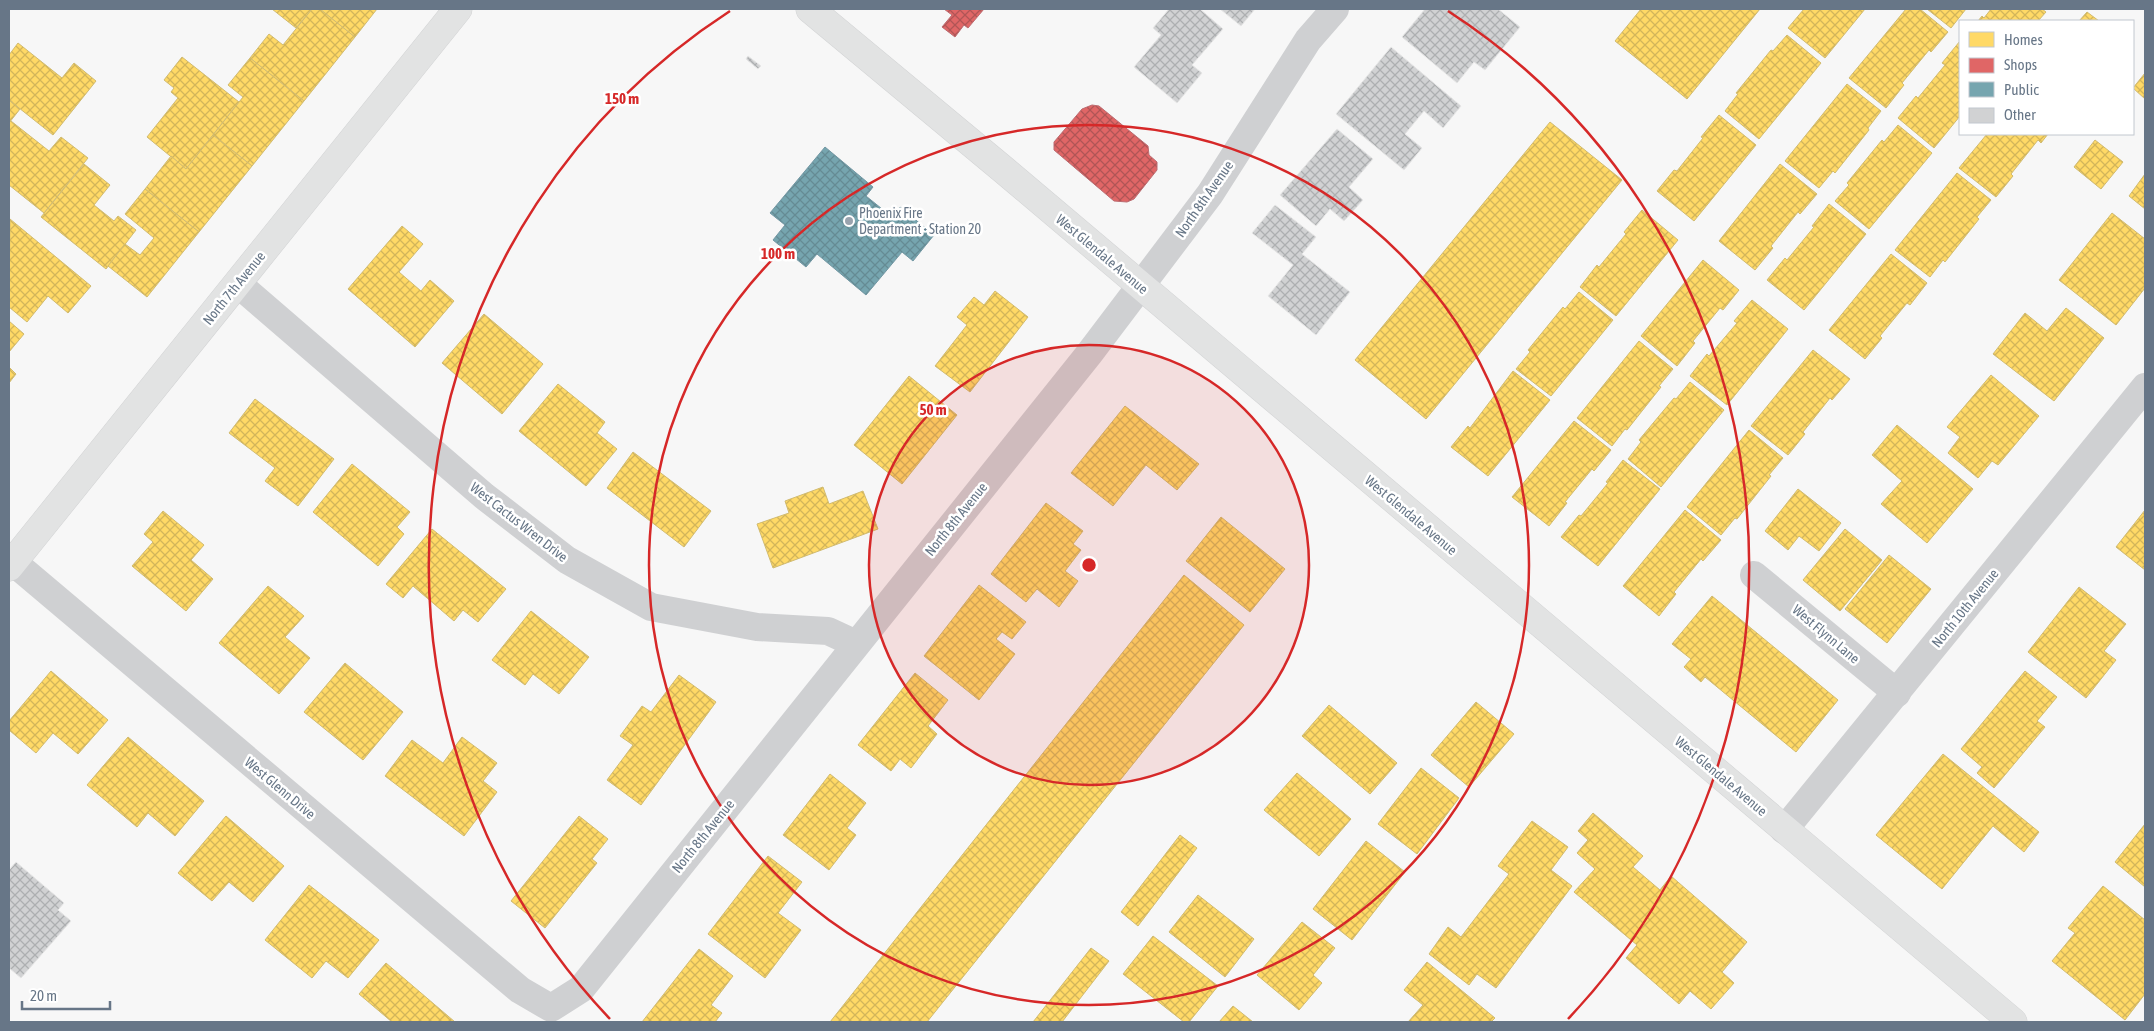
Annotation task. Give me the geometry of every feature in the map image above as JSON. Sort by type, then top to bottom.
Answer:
[{"type":"main road","name":"North 7th Avenue","points":[[11,565],[458,9]]},
{"type":"main road","name":"West Glendale Avenue","points":[[810,9],[2012,1022]]},
{"type":"street","name":"North 8th Avenue","points":[[550,1008],[581,989],[1088,354],[1210,194],[1308,40],[1335,9]]},
{"type":"street","name":"West Cactus Wren Drive","points":[[238,284],[484,496],[567,560],[652,607],[757,626],[828,632],[856,644]]},
{"type":"street","name":"North 10th Avenue","points":[[1784,830],[2145,387]]},
{"type":"street","name":"West Glenn Drive","points":[[11,565],[520,990],[550,1008]]},
{"type":"street","name":"West Flynn Lane","points":[[1754,575],[1896,693]]},
{"type":"building: Homes","points":[[272,9],[312,9],[296,28]]},
{"type":"building: Homes","points":[[312,9],[320,9],[355,37],[304,101],[250,58],[269,34],[283,45]]},
{"type":"building: Homes","points":[[320,9],[377,9],[355,37]]},
{"type":"building: Homes","points":[[1641,9],[1760,9],[1687,99],[1615,41]]},
{"type":"building: Homes","points":[[1804,9],[1865,9],[1825,58],[1788,28]]},
{"type":"building: Homes","points":[[1906,9],[1920,9],[1948,32],[1931,52],[1929,50],[1902,83],[1904,85],[1886,108],[1849,78]]},
{"type":"building: Homes","points":[[1927,9],[1966,9],[1951,28]]},
{"type":"building: Homes","points":[[1991,9],[2042,9],[2046,12],[2039,20],[1979,20],[1982,16],[1984,18]]},
{"type":"building: Homes","points":[[2087,12],[2098,20],[2080,20]]},
{"type":"building: Homes","points":[[1787,35],[1821,63],[1759,139],[1725,111],[1738,94],[1736,93],[1771,50],[1773,51]]},
{"type":"building: Homes","points":[[1959,42],[1959,117],[1934,148],[1898,118],[1916,96],[1918,98],[1945,65],[1942,63]]},
{"type":"building: Homes","points":[[18,43],[62,78],[74,63],[96,81],[53,135],[9,100],[9,55]]},
{"type":"building: Homes","points":[[182,57],[239,102],[186,169],[147,137],[178,98],[171,92],[174,88],[164,80]]},
{"type":"building: Homes","points":[[250,58],[304,101],[252,166],[213,135],[243,97],[228,85]]},
{"type":"building: Homes","points":[[2145,73],[2145,99],[2134,87]]},
{"type":"building: Homes","points":[[1847,84],[1881,111],[1868,128],[1869,130],[1835,173],[1833,171],[1819,188],[1785,161]]},
{"type":"building: Homes","points":[[9,100],[20,109],[9,123]]},
{"type":"building: Homes","points":[[1719,115],[1756,145],[1694,221],[1657,191],[1674,170],[1677,171]]},
{"type":"building: Homes","points":[[11,121],[49,151],[61,137],[88,158],[44,213],[9,185],[9,123]]},
{"type":"building: Homes","points":[[1550,122],[1622,180],[1426,419],[1355,360]]},
{"type":"building: Homes","points":[[1898,125],[1932,153],[1869,229],[1835,201],[1882,140],[1884,142]]},
{"type":"building: Homes","points":[[213,135],[252,166],[199,232],[145,189],[171,156],[186,169]]},
{"type":"building: Homes","points":[[1986,135],[2047,135],[2041,143],[2038,140],[2011,174],[2013,176],[1996,197],[1959,168]]},
{"type":"building: Homes","points":[[2095,140],[2123,162],[2101,189],[2074,167]]},
{"type":"building: Homes","points":[[84,164],[110,185],[94,205],[114,221],[118,216],[136,230],[106,269],[41,217]]},
{"type":"building: Homes","points":[[1780,164],[1817,194],[1800,214],[1798,212],[1755,270],[1719,241]]},
{"type":"building: Homes","points":[[1957,173],[1991,200],[1977,217],[1979,219],[1945,262],[1943,260],[1930,277],[1895,250]]},
{"type":"building: Homes","points":[[2145,174],[2145,209],[2129,196]]},
{"type":"building: Homes","points":[[145,189],[199,232],[147,297],[108,266],[125,244],[140,255],[154,238],[125,214]]},
{"type":"building: Homes","points":[[1829,204],[1866,234],[1804,310],[1767,280],[1785,258],[1787,260],[1814,227],[1812,226]]},
{"type":"building: Homes","points":[[1642,210],[1678,240],[1616,316],[1580,287],[1597,265],[1599,267],[1626,234],[1624,232]]},
{"type":"building: Homes","points":[[2112,213],[2145,239],[2145,288],[2116,325],[2059,280]]},
{"type":"building: Homes","points":[[10,219],[91,286],[68,313],[48,296],[27,322],[9,307]]},
{"type":"building: Homes","points":[[402,226],[423,244],[399,272],[421,291],[430,280],[454,301],[415,347],[348,289]]},
{"type":"building: Homes","points":[[1891,254],[1927,283],[1910,305],[1907,303],[1880,336],[1882,338],[1865,359],[1829,330]]},
{"type":"building: Homes","points":[[1703,260],[1739,290],[1723,310],[1720,308],[1693,341],[1695,343],[1677,366],[1641,336]]},
{"type":"building: Homes","points":[[995,291],[1028,317],[970,392],[935,366],[967,325],[957,317],[974,297],[984,305]]},
{"type":"building: Homes","points":[[1579,292],[1613,320],[1551,396],[1516,369],[1530,352],[1528,350],[1563,307],[1565,309]]},
{"type":"building: Homes","points":[[1752,300],[1788,329],[1727,405],[1690,376],[1707,354],[1709,356],[1737,323],[1734,321]]},
{"type":"building: Homes","points":[[2066,308],[2104,338],[2054,401],[1993,354],[2025,313],[2047,331]]},
{"type":"building: Homes","points":[[484,314],[543,364],[502,414],[442,363]]},
{"type":"building: Homes","points":[[9,321],[24,334],[9,352]]},
{"type":"building: Homes","points":[[1639,341],[1673,369],[1627,430],[1625,429],[1612,446],[1577,418]]},
{"type":"building: Homes","points":[[1813,350],[1850,379],[1832,400],[1830,398],[1803,432],[1805,434],[1788,455],[1751,426]]},
{"type":"building: Homes","points":[[9,367],[16,374],[9,383]]},
{"type":"building: Homes","points":[[1513,371],[1550,400],[1488,476],[1451,447],[1468,426],[1470,428]]},
{"type":"building: Homes","points":[[1991,375],[2039,416],[1998,465],[1992,461],[1978,478],[1948,453],[1960,437],[1947,427]]},
{"type":"building: Homes","points":[[909,376],[957,415],[902,484],[854,445]]},
{"type":"building: Homes","points":[[1690,382],[1724,410],[1661,487],[1628,459],[1641,442],[1639,440]]},
{"type":"building: Homes","points":[[558,384],[605,422],[597,433],[617,449],[586,486],[519,431]]},
{"type":"building: Homes","points":[[255,399],[334,459],[298,506],[265,481],[275,468],[229,433]]},
{"type":"building: Homes","points":[[1125,406],[1199,464],[1177,490],[1146,465],[1113,506],[1071,473]]},
{"type":"building: Homes","points":[[1574,421],[1611,450],[1594,471],[1592,469],[1565,502],[1567,503],[1549,526],[1512,497]]},
{"type":"building: Homes","points":[[1897,425],[1973,489],[1927,543],[1881,504],[1902,481],[1872,455]]},
{"type":"building: Homes","points":[[1749,430],[1783,458],[1737,519],[1735,518],[1721,535],[1687,507]]},
{"type":"building: Homes","points":[[633,452],[711,511],[684,547],[607,488]]},
{"type":"building: Homes","points":[[1623,460],[1660,489],[1598,566],[1561,537],[1608,483],[1606,482]]},
{"type":"building: Homes","points":[[352,464],[410,512],[397,527],[404,534],[378,566],[313,512]]},
{"type":"building: Homes","points":[[823,487],[829,504],[863,491],[878,529],[773,568],[757,524],[789,513],[785,501]]},
{"type":"building: Homes","points":[[1798,489],[1841,523],[1819,551],[1799,536],[1788,550],[1765,531]]},
{"type":"building: Homes","points":[[1046,503],[1083,531],[1073,544],[1081,550],[1065,571],[1078,581],[1059,607],[1037,589],[1026,602],[991,574]]},
{"type":"building: Homes","points":[[1685,510],[1721,540],[1703,561],[1701,559],[1674,592],[1676,594],[1659,616],[1623,586]]},
{"type":"building: Homes","points":[[2145,510],[2145,570],[2116,547]]},
{"type":"building: Homes","points":[[163,511],[204,545],[191,560],[213,579],[186,611],[132,566],[153,542],[144,534]]},
{"type":"building: Homes","points":[[1221,517],[1285,569],[1250,612],[1186,561]]},
{"type":"building: Homes","points":[[432,529],[506,589],[478,622],[463,610],[454,621],[413,586],[403,598],[386,584]]},
{"type":"building: Homes","points":[[1845,529],[1882,560],[1840,611],[1803,580]]},
{"type":"building: Homes","points":[[1889,555],[1931,589],[1887,643],[1845,609]]},
{"type":"building: Homes","points":[[1184,575],[1244,625],[927,1022],[830,1022]]},
{"type":"building: Homes","points":[[979,585],[1026,622],[1012,639],[1002,632],[996,639],[1015,654],[979,700],[924,656]]},
{"type":"building: Homes","points":[[268,586],[304,616],[285,637],[310,658],[279,694],[219,643]]},
{"type":"building: Homes","points":[[2079,587],[2126,624],[2104,651],[2116,660],[2086,698],[2028,652]]},
{"type":"building: Homes","points":[[1712,596],[1838,700],[1796,752],[1705,677],[1701,682],[1684,667],[1691,659],[1672,644]]},
{"type":"building: Homes","points":[[531,611],[589,657],[559,694],[533,674],[525,685],[492,660]]},
{"type":"building: Homes","points":[[345,663],[403,712],[363,760],[304,712]]},
{"type":"building: Homes","points":[[51,671],[108,720],[78,754],[53,733],[36,753],[9,730],[9,721]]},
{"type":"building: Homes","points":[[2025,671],[2057,697],[2037,721],[2045,727],[1994,788],[1977,773],[1982,767],[1961,749]]},
{"type":"building: Homes","points":[[915,673],[948,700],[928,726],[937,734],[911,768],[900,759],[891,771],[858,745]]},
{"type":"building: Homes","points":[[679,675],[716,702],[641,805],[607,780],[633,745],[620,736],[642,706],[651,712]]},
{"type":"building: Homes","points":[[1476,702],[1514,734],[1469,787],[1431,755]]},
{"type":"building: Homes","points":[[1329,705],[1397,763],[1370,794],[1302,736]]},
{"type":"building: Homes","points":[[128,737],[204,801],[175,836],[148,813],[137,827],[87,785]]},
{"type":"building: Homes","points":[[462,737],[497,763],[483,781],[497,792],[464,836],[385,776],[412,740],[443,763]]},
{"type":"building: Homes","points":[[1943,754],[2039,832],[2024,852],[1993,826],[1942,889],[1876,835]]},
{"type":"building: Homes","points":[[1421,768],[1459,798],[1417,854],[1378,824]]},
{"type":"building: Homes","points":[[1297,773],[1351,819],[1319,856],[1264,810]]},
{"type":"building: Homes","points":[[830,774],[866,803],[847,828],[856,835],[829,870],[783,835]]},
{"type":"building: Homes","points":[[1593,813],[1643,856],[1633,867],[1660,890],[1671,876],[1747,942],[1722,972],[1734,983],[1711,1009],[1690,991],[1679,1004],[1626,958],[1637,945],[1574,892],[1595,869],[1577,853],[1588,840],[1578,831]]},
{"type":"building: Homes","points":[[226,816],[284,866],[253,902],[229,882],[212,901],[178,873]]},
{"type":"building: Homes","points":[[579,816],[608,839],[592,859],[597,863],[545,928],[511,901]]},
{"type":"building: Homes","points":[[1532,821],[1568,847],[1551,870],[1572,886],[1496,988],[1477,974],[1469,985],[1429,954],[1448,927],[1461,937],[1509,874],[1498,866]]},
{"type":"building: Homes","points":[[2145,824],[2145,887],[2115,862]]},
{"type":"building: Homes","points":[[1180,835],[1197,848],[1138,926],[1121,912]]},
{"type":"building: Homes","points":[[1366,841],[1405,872],[1352,940],[1313,909]]},
{"type":"building: Homes","points":[[768,856],[802,882],[778,913],[801,930],[765,978],[708,934]]},
{"type":"building: Homes","points":[[309,885],[379,940],[348,978],[326,961],[312,978],[265,940]]},
{"type":"building: Homes","points":[[2103,886],[2145,920],[2145,994],[2125,1020],[2052,961],[2075,933],[2068,928]]},
{"type":"building: Homes","points":[[1198,895],[1254,939],[1225,977],[1169,932]]},
{"type":"building: Homes","points":[[1302,922],[1335,948],[1313,975],[1322,983],[1299,1010],[1257,975]]},
{"type":"building: Homes","points":[[1153,936],[1218,986],[1189,1022],[1184,1022],[1123,974]]},
{"type":"building: Homes","points":[[1091,948],[1109,961],[1062,1022],[1033,1022]]},
{"type":"building: Homes","points":[[699,949],[733,976],[711,1005],[722,1013],[715,1022],[642,1022]]},
{"type":"building: Homes","points":[[1427,962],[1495,1018],[1491,1022],[1408,1022],[1423,1005],[1404,990]]},
{"type":"building: Homes","points":[[386,963],[455,1022],[392,1022],[359,994]]},
{"type":"building: Homes","points":[[1233,1006],[1253,1022],[1219,1022]]},
{"type":"building: Shops","points":[[944,9],[984,9],[968,28],[964,25],[955,37],[942,27],[952,15]]},
{"type":"building: Shops","points":[[1092,105],[1099,106],[1148,146],[1149,155],[1157,162],[1157,170],[1134,199],[1127,202],[1114,201],[1054,150],[1054,142],[1082,109]]},
{"type":"building: Public","name":"Phoenix Fire Department - Station 20","points":[[825,147],[873,187],[866,196],[892,217],[900,207],[934,235],[913,261],[902,252],[866,295],[817,254],[806,267],[773,240],[785,225],[770,213]]},
{"type":"building: Other","points":[[1169,9],[1200,9],[1223,29],[1192,65],[1202,73],[1177,103],[1134,67],[1161,35],[1153,28]]},
{"type":"building: Other","points":[[1220,9],[1255,9],[1241,26]]},
{"type":"building: Other","points":[[1425,9],[1498,9],[1520,27],[1485,70],[1474,62],[1457,83],[1402,37]]},
{"type":"building: Other","points":[[1391,47],[1461,106],[1443,128],[1424,111],[1405,134],[1422,148],[1404,170],[1336,114]]},
{"type":"building: Other","points":[[748,56],[761,66],[758,69],[746,59]]},
{"type":"building: Other","points":[[1337,129],[1373,159],[1349,187],[1363,200],[1344,221],[1330,209],[1316,226],[1280,195]]},
{"type":"building: Other","points":[[1275,205],[1316,237],[1302,254],[1350,292],[1316,335],[1268,296],[1293,265],[1252,233]]},
{"type":"building: Other","points":[[16,862],[64,903],[58,910],[71,921],[21,978],[9,968],[9,870]]},
{"type":"place","name":"Phoenix Fire Department - Station 20","points":[[849,221]]}]
